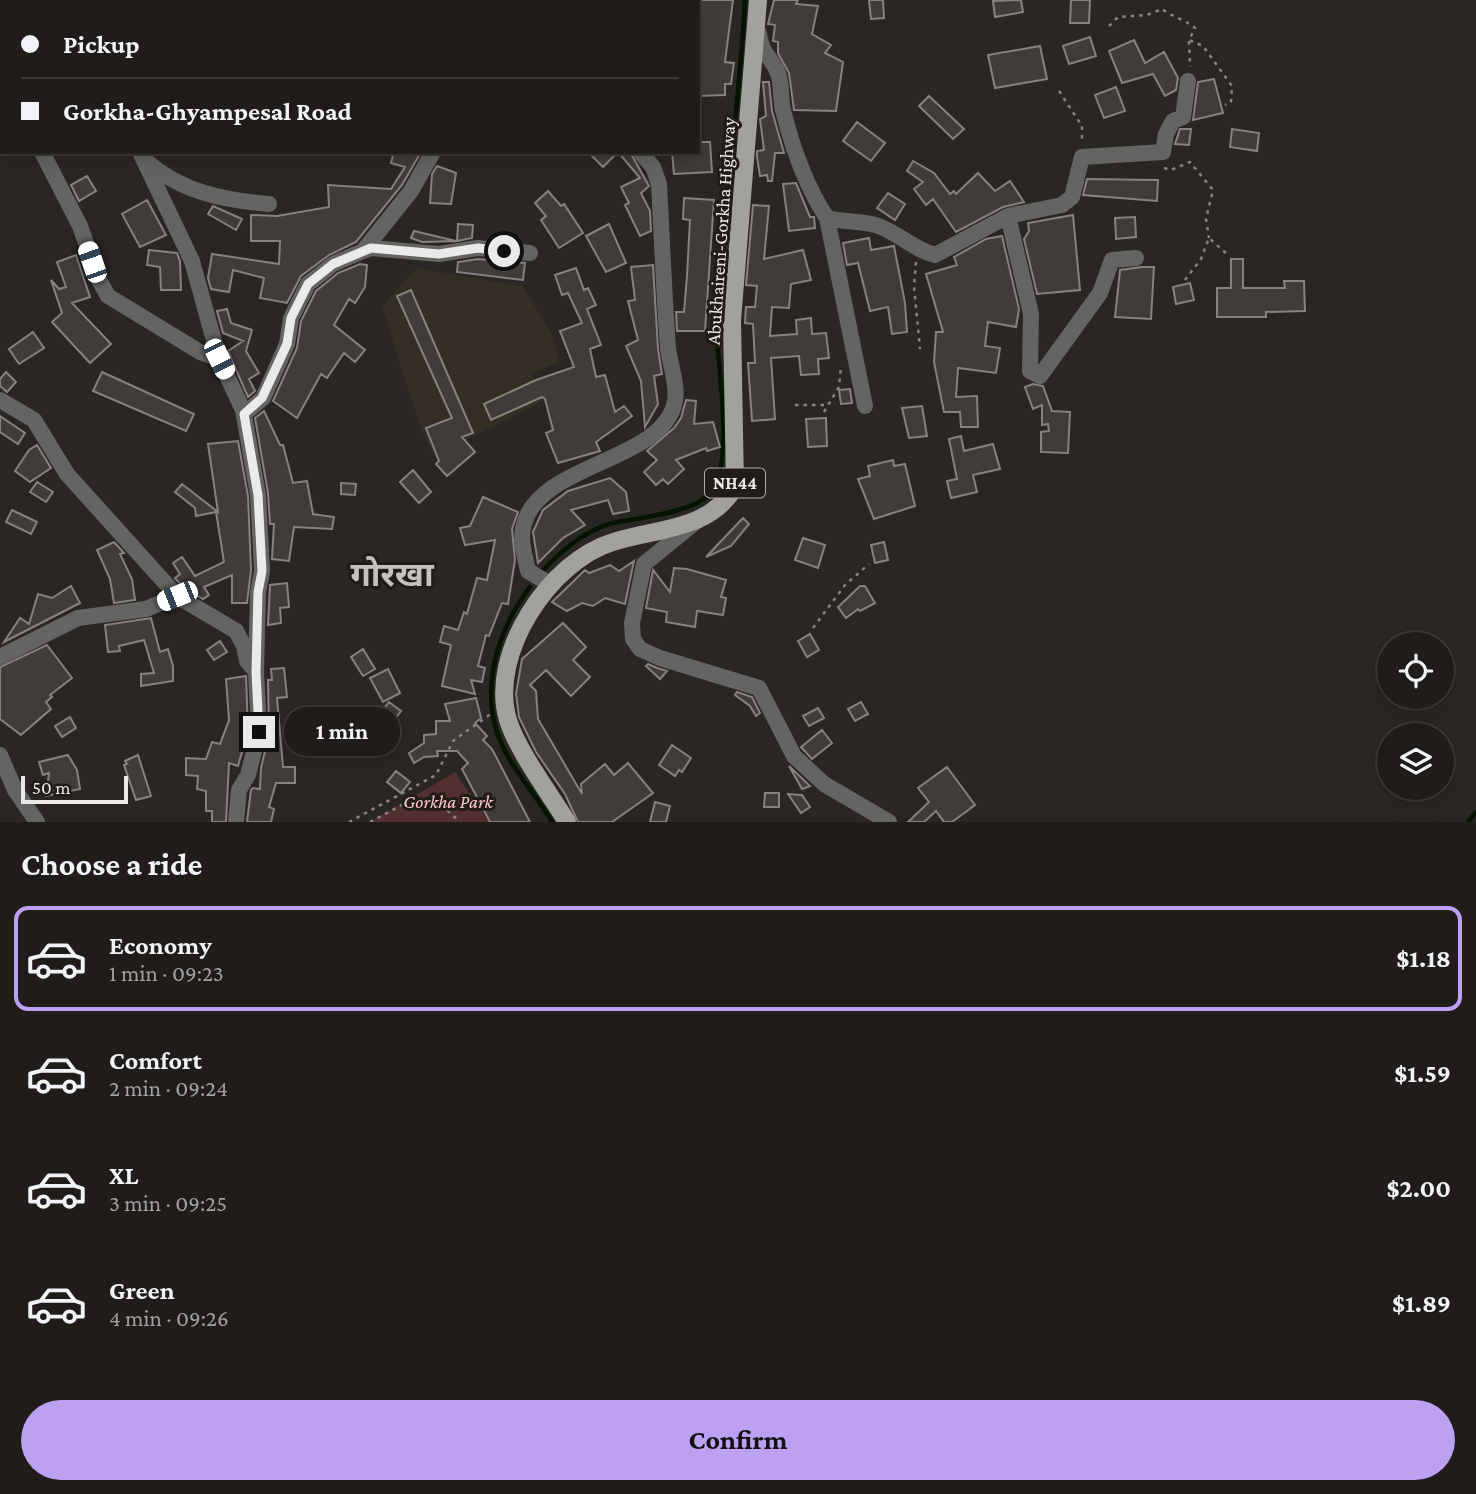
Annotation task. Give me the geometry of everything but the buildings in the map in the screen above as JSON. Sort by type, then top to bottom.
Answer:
[{"type":"main road","name":"Abukhaireni-Gorkha Highway","points":[[567,822],[510,728],[506,708],[506,681],[512,649],[528,616],[550,584],[587,553],[612,542],[698,520],[726,502],[735,487],[737,469],[732,320],[758,9]]},
{"type":"street","points":[[758,9],[762,53],[775,65],[783,111],[815,201],[827,218],[865,405]]},
{"type":"street","points":[[827,218],[874,225],[909,240],[920,251],[935,255],[1008,216],[1062,205],[1072,197],[1082,157],[1163,152],[1166,134],[1173,121],[1183,117],[1188,81]]},
{"type":"street","points":[[44,154],[80,226],[99,280],[108,296],[201,352],[219,359]]},
{"type":"street","points":[[363,251],[411,191],[432,154]]},
{"type":"street","points":[[550,584],[528,571],[522,538],[524,523],[536,501],[563,480],[648,438],[667,419],[675,401],[669,351],[659,184],[653,167],[642,154]]},
{"type":"street","points":[[141,155],[192,261],[219,359],[244,414],[258,495],[262,571],[258,592],[256,672],[259,732],[248,775],[239,790],[236,822]]},
{"type":"street","points":[[141,155],[168,180],[227,200],[269,204]]},
{"type":"street","points":[[1008,216],[1031,314],[1030,371],[1040,376],[1100,293],[1112,260],[1136,258]]},
{"type":"street","points":[[244,414],[262,398],[287,344],[291,318],[308,284],[333,264],[371,248],[439,254],[478,248],[530,253]]},
{"type":"street","points":[[0,400],[34,420],[67,474],[177,596],[236,631],[244,646],[247,661],[256,672]]},
{"type":"street","points":[[698,520],[644,564],[632,622],[633,639],[640,649],[660,658],[759,688],[794,757],[824,784],[889,822]]},
{"type":"street","points":[[0,657],[78,618],[146,609],[177,596]]},
{"type":"street","points":[[0,755],[15,790],[37,822]]},
{"type":"path","points":[[1109,26],[1118,17],[1147,15],[1162,9],[1195,28],[1189,40],[1191,64],[1188,81]]},
{"type":"path","points":[[1189,40],[1203,46],[1232,86],[1231,102],[1226,106]]},
{"type":"path","points":[[1059,91],[1082,127],[1082,157]]},
{"type":"path","points":[[1163,168],[1171,170],[1190,162],[1213,190],[1206,219],[1209,238],[1201,259],[1185,280]]},
{"type":"path","points":[[1209,238],[1227,254],[1226,257]]},
{"type":"path","points":[[920,251],[914,286],[920,349]]},
{"type":"path","points":[[824,412],[839,387],[842,365]]},
{"type":"path","points":[[795,405],[828,405]]},
{"type":"path","points":[[813,628],[845,585],[869,564]]},
{"type":"path","points":[[349,822],[436,775],[453,741],[483,717],[506,708]]},
{"type":"path","points":[[370,822],[413,799],[446,808],[460,822]]},
{"type":"shaded area","points":[[417,268],[522,286],[552,333],[559,362],[532,374],[543,401],[434,456],[421,429],[382,307]]},
{"type":"green space","name":"Gorkha Park","points":[[455,772],[489,822],[370,822]]},
{"type":"waterway","points":[[540,574],[583,536],[613,523],[689,507],[709,495],[717,482],[721,464],[723,416],[716,307],[745,0]]},
{"type":"waterway","points":[[530,587],[518,604],[500,642],[492,683],[492,704],[495,725],[507,755],[552,822]]},
{"type":"waterway","points":[[1468,822],[1476,812]]},
{"type":"district","name":"गोरखा","points":[[392,574]]},
{"type":"route","points":[[259,732],[256,672],[258,592],[262,571],[258,495],[244,414],[262,398],[287,344],[291,318],[308,284],[333,264],[371,248],[439,254],[478,248],[504,251]]}]
